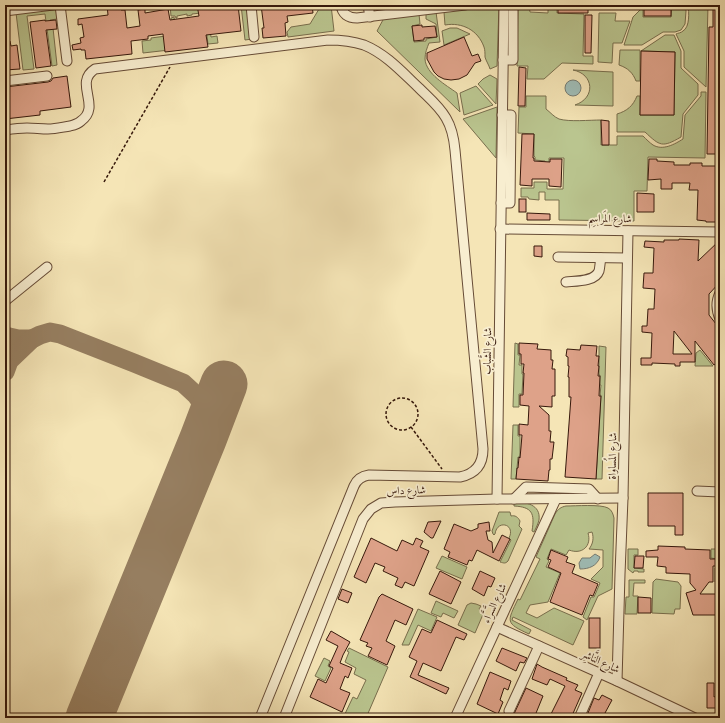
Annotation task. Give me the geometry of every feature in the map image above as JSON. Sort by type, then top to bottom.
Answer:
[{"type":"street","points":[[5,11],[53,5]]},
{"type":"street","points":[[60,5],[67,34],[67,61]]},
{"type":"street","points":[[251,5],[257,14],[254,37]]},
{"type":"street","points":[[341,5],[341,8],[345,14],[351,18],[465,5]]},
{"type":"street","points":[[368,5],[370,17]]},
{"type":"street","name":"شارع الشَّباب","points":[[497,499],[504,5]]},
{"type":"street","points":[[503,60],[513,60],[513,5]]},
{"type":"street","points":[[5,130],[26,128],[54,129],[76,124],[84,119],[88,112],[90,103],[86,80],[95,69],[328,40],[340,40],[363,45],[384,56],[435,104],[446,118],[452,133],[455,150],[483,449],[482,461],[476,470],[466,476],[369,475],[358,479],[260,718]]},
{"type":"street","points":[[5,81],[48,76]]},
{"type":"street","name":"شارع المَراسِم","points":[[500,229],[720,232]]},
{"type":"street","name":"شارع المُساواة","points":[[617,681],[623,498],[628,231]]},
{"type":"street","points":[[558,257],[627,258]]},
{"type":"street","points":[[566,282],[594,277],[598,272],[601,258]]},
{"type":"street","points":[[5,301],[47,267]]},
{"type":"street","points":[[720,292],[717,301],[718,315],[720,318]]},
{"type":"street","points":[[514,499],[526,487],[589,489],[598,498]]},
{"type":"street","points":[[697,491],[720,492]]},
{"type":"street","name":"شارع داس","points":[[284,718],[363,519],[371,509],[381,503],[388,502],[623,498]]},
{"type":"street","name":"شارع السَّرَّاء","points":[[455,718],[556,499]]},
{"type":"street","name":"شارع النَّاشِر","points":[[497,627],[695,718]]},
{"type":"street","points":[[509,711],[539,646]]},
{"type":"street","points":[[579,718],[599,673]]},
{"type":"path","points":[[104,182],[175,59]]},
{"type":"path","points":[[404,398],[414,403],[418,413],[415,423],[411,427],[400,429],[395,428],[390,424],[386,414],[387,409],[394,400],[404,398]]},
{"type":"path","points":[[411,427],[447,477]]},
{"type":"green space","points":[[170,5],[207,5],[211,37],[217,36],[218,43],[208,44],[204,14],[192,14],[187,16],[187,14],[177,16],[176,18],[175,16],[171,16]]},
{"type":"green space","points":[[241,5],[248,5],[252,39],[245,40]]},
{"type":"green space","points":[[318,5],[331,5],[334,31],[288,37],[287,32],[291,27],[310,24],[319,9]]},
{"type":"green space","points":[[499,5],[497,66],[490,69],[485,57],[484,47],[478,36],[469,28],[463,26],[451,24],[445,25],[444,12]]},
{"type":"green space","points":[[518,5],[529,5],[530,12],[548,13],[548,5],[557,5],[557,13],[584,14],[583,56],[593,56],[593,64],[562,63],[544,79],[527,79],[528,66],[517,66]]},
{"type":"green space","points":[[672,5],[685,5],[685,24],[681,30],[675,32],[663,32],[642,45],[624,45],[633,17],[643,7],[643,17],[671,17]]},
{"type":"green space","points":[[688,5],[708,5],[706,87],[684,67],[684,51],[676,34],[682,32],[687,26],[689,11]]},
{"type":"green space","points":[[53,8],[56,11],[57,19],[50,20],[51,28],[53,28],[57,65],[52,66],[45,14],[27,16],[34,69],[23,70],[16,13]]},
{"type":"green space","points":[[436,12],[440,42],[429,43],[425,55],[426,64],[437,79],[457,93],[460,112],[377,31],[384,18],[419,14],[420,24],[412,26],[414,42],[426,41],[426,39],[437,37],[436,24],[426,19],[426,13]]},
{"type":"green space","points":[[599,13],[616,13],[615,21],[630,21],[622,43],[613,43],[612,63],[598,62]]},
{"type":"green space","points":[[174,17],[178,49],[143,53],[142,41],[151,40],[151,38],[173,35],[171,18]]},
{"type":"green space","points":[[450,28],[457,28],[470,34],[444,45],[442,31]]},
{"type":"green space","points":[[665,35],[674,35],[681,51],[681,68],[698,84],[698,95],[683,114],[681,137],[669,143],[662,144],[658,143],[645,132],[617,132],[617,114],[629,108],[634,103],[637,96],[640,96],[640,115],[674,115],[675,52],[641,51]]},
{"type":"green space","points":[[620,50],[640,50],[640,81],[636,81],[630,71],[619,65]]},
{"type":"green space","points":[[573,70],[613,72],[613,106],[575,105],[582,102],[586,97],[590,86],[585,76],[580,72]]},
{"type":"green space","points":[[490,75],[497,79],[496,104],[478,84]]},
{"type":"green space","points":[[476,86],[493,105],[464,115],[460,93]]},
{"type":"green space","points":[[701,92],[706,92],[705,158],[648,157],[647,191],[634,191],[634,221],[559,220],[559,200],[545,200],[545,192],[539,192],[539,200],[521,197],[521,188],[534,188],[534,182],[547,182],[547,189],[563,189],[564,158],[549,158],[549,165],[545,165],[545,161],[535,160],[534,134],[518,133],[519,107],[526,107],[526,96],[546,96],[546,109],[559,119],[574,121],[601,120],[601,145],[617,145],[617,136],[643,136],[657,147],[665,147],[673,145],[683,139],[685,115],[701,96]]},
{"type":"green space","points":[[497,107],[496,158],[463,119]]},
{"type":"green space","points":[[515,343],[518,344],[518,355],[520,355],[519,365],[522,365],[523,374],[522,394],[519,394],[519,407],[513,407]]},
{"type":"green space","points":[[599,346],[606,347],[602,479],[596,479],[601,395]]},
{"type":"green space","points":[[700,350],[713,366],[695,366],[696,353]]},
{"type":"green space","points":[[513,425],[518,425],[518,436],[520,436],[520,457],[518,457],[516,479],[511,479]]},
{"type":"green space","points":[[514,502],[527,503],[535,507],[537,510],[539,520],[534,532],[532,531],[533,520],[531,512],[525,508],[514,506]]},
{"type":"green space","points":[[566,506],[605,507],[610,510],[614,518],[612,589],[598,596],[587,620],[583,617],[591,597],[594,597],[600,583],[591,579],[603,567],[603,550],[589,549],[593,541],[592,532],[588,533],[589,542],[582,550],[569,550],[566,555],[551,549],[547,559],[549,561],[546,567],[560,573],[548,602],[530,605],[526,613],[537,618],[554,608],[584,621],[573,645],[513,617],[512,620],[531,630],[529,634],[516,627],[510,621],[514,607],[518,599],[520,600],[540,559],[536,557],[555,514],[560,508]]},
{"type":"green space","points":[[499,512],[510,512],[511,516],[517,517],[520,521],[519,526],[522,529],[506,563],[500,562],[511,540],[509,538],[510,529],[505,525],[502,525],[496,529],[494,535],[492,531]]},
{"type":"green space","points":[[628,549],[638,549],[638,555],[634,555],[634,568],[644,569],[644,572],[634,571],[633,573],[628,569]]},
{"type":"green space","points":[[711,549],[720,549],[720,582],[715,582],[715,568],[717,567],[717,559],[711,558]]},
{"type":"green space","points":[[442,556],[467,567],[462,579],[436,568]]},
{"type":"green space","points":[[656,579],[678,582],[681,586],[680,609],[675,609],[674,614],[652,613],[653,582]]},
{"type":"green space","points":[[629,580],[645,580],[645,583],[634,583],[633,596],[638,596],[637,614],[625,614],[626,597],[629,597]]},
{"type":"green space","points":[[436,601],[458,611],[454,618],[443,613],[441,617],[431,613]]},
{"type":"green space","points":[[471,603],[481,606],[479,609],[484,612],[475,633],[458,625],[467,605]]},
{"type":"green space","points":[[418,609],[437,617],[431,631],[418,625],[409,645],[402,645]]},
{"type":"green space","points":[[349,648],[388,667],[366,718],[343,718],[353,697],[357,699],[366,680],[354,674],[356,668],[345,662]]},
{"type":"green space","points":[[324,658],[330,661],[328,666],[331,668],[325,681],[315,676]]},
{"type":"water","points":[[570,80],[576,80],[581,85],[579,94],[576,96],[570,96],[565,91],[565,85]]},
{"type":"water","points":[[595,554],[600,557],[595,565],[589,568],[580,569],[579,563],[582,558],[590,558]]},
{"type":"building","points":[[107,5],[120,5],[121,10],[125,10],[127,28],[140,26],[138,10],[145,9],[145,13],[168,9],[170,20],[199,16],[197,5],[205,5],[206,7],[238,5],[241,31],[206,35],[208,47],[165,52],[163,34],[148,36],[148,39],[131,41],[132,54],[86,59],[85,50],[73,50],[72,45],[81,43],[80,38],[84,37],[82,24],[78,25],[78,19],[108,15]]},
{"type":"building","points":[[261,5],[312,5],[313,13],[287,16],[288,22],[285,23],[286,36],[263,38],[262,28],[264,28]]},
{"type":"building","points":[[558,5],[588,6],[588,13],[558,13]]},
{"type":"building","points":[[644,5],[671,5],[671,16],[644,16]]},
{"type":"building","points":[[713,5],[720,6],[720,154],[707,154],[709,27],[713,27]]},
{"type":"building","points":[[585,15],[592,15],[591,53],[585,53]]},
{"type":"building","points":[[56,20],[57,29],[46,30],[51,66],[36,68],[30,22]]},
{"type":"building","points":[[422,25],[422,27],[435,26],[437,37],[424,38],[424,40],[414,41],[412,26]]},
{"type":"building","points":[[464,37],[472,56],[478,54],[481,61],[475,63],[467,75],[459,79],[444,79],[438,76],[427,59],[427,53]]},
{"type":"building","points":[[10,41],[11,46],[17,45],[20,69],[5,70],[5,42]]},
{"type":"building","points":[[641,51],[675,52],[674,115],[640,115]]},
{"type":"building","points":[[519,67],[526,68],[525,106],[518,106]]},
{"type":"building","points":[[67,76],[71,107],[40,111],[40,115],[5,119],[5,87],[48,82],[53,78]]},
{"type":"building","points":[[601,120],[609,121],[609,145],[602,145]]},
{"type":"building","points":[[522,134],[534,134],[534,161],[550,162],[550,159],[562,159],[561,187],[549,186],[549,179],[532,179],[532,186],[520,185]]},
{"type":"building","points":[[649,159],[674,162],[674,165],[702,163],[702,166],[720,166],[720,222],[706,222],[697,220],[698,190],[689,190],[690,183],[672,183],[672,189],[661,189],[661,179],[648,180]]},
{"type":"building","points":[[637,193],[654,194],[654,212],[637,212]]},
{"type":"building","points":[[519,199],[526,199],[526,212],[519,212]]},
{"type":"building","points":[[527,213],[550,214],[550,220],[527,220]]},
{"type":"building","points":[[664,240],[699,240],[698,261],[720,240],[720,282],[709,294],[709,315],[720,329],[720,361],[714,365],[695,341],[695,362],[680,362],[680,366],[675,366],[675,364],[652,363],[652,365],[641,365],[641,358],[651,358],[652,333],[642,332],[642,326],[647,326],[648,309],[654,309],[655,289],[643,288],[644,273],[653,273],[654,248],[644,247],[645,241],[664,242]],"holes":[[[674,331],[692,354],[673,354]]]},
{"type":"building","points":[[534,246],[542,246],[542,257],[534,256]]},
{"type":"building","points":[[519,343],[538,344],[537,349],[551,350],[551,360],[553,360],[552,369],[555,369],[555,396],[552,396],[552,407],[539,406],[549,415],[549,431],[551,431],[550,442],[554,442],[552,459],[550,459],[548,481],[516,479],[522,435],[519,435],[519,424],[528,425],[529,406],[520,405],[520,395],[523,395],[524,364],[521,364]]},
{"type":"building","points":[[581,345],[597,346],[596,356],[599,356],[599,396],[601,396],[596,479],[565,477],[571,397],[569,397],[569,366],[568,357],[566,356],[567,349],[580,350]]},
{"type":"building","points":[[648,493],[683,493],[683,535],[675,535],[675,526],[648,526]]},
{"type":"building","points":[[441,521],[433,538],[424,532],[428,522]]},
{"type":"building","points":[[489,522],[490,531],[486,531],[488,540],[492,542],[493,553],[502,535],[510,539],[499,561],[477,550],[472,561],[469,560],[467,565],[448,557],[450,552],[444,549],[454,524],[471,531],[478,528],[478,524]]},
{"type":"building","points":[[371,538],[397,551],[402,540],[413,545],[416,538],[423,541],[420,547],[429,551],[414,586],[405,582],[402,588],[395,585],[398,578],[383,571],[385,567],[375,563],[366,583],[354,577]]},
{"type":"building","points":[[658,546],[710,550],[710,559],[716,559],[716,566],[713,566],[713,582],[709,582],[700,594],[720,594],[720,603],[717,603],[716,615],[693,615],[686,593],[696,590],[690,583],[690,574],[666,573],[666,567],[657,566],[658,557],[646,557],[646,551],[658,550]]},
{"type":"building","points":[[551,550],[568,557],[566,562],[575,565],[572,573],[598,584],[593,596],[590,595],[582,615],[550,602],[561,573],[548,567],[551,560],[548,559]]},
{"type":"building","points":[[635,556],[644,556],[643,568],[634,568]]},
{"type":"building","points":[[440,571],[461,582],[451,604],[429,594]]},
{"type":"building","points":[[480,571],[495,578],[491,587],[488,586],[484,596],[472,589]]},
{"type":"building","points":[[342,589],[352,593],[348,603],[338,599]]},
{"type":"building","points":[[382,594],[413,609],[406,625],[395,620],[386,641],[395,646],[387,665],[368,656],[372,648],[366,646],[368,643],[360,640],[379,597]]},
{"type":"building","points":[[638,597],[651,598],[651,613],[638,613]]},
{"type":"building","points":[[589,618],[600,618],[600,648],[589,648]]},
{"type":"building","points":[[437,620],[467,634],[464,640],[456,637],[441,671],[423,663],[418,675],[449,688],[446,694],[410,677],[417,661],[409,657],[422,629],[431,633]]},
{"type":"building","points":[[331,631],[350,642],[340,663],[352,668],[348,678],[345,676],[340,689],[350,693],[342,712],[310,697],[318,679],[326,683],[333,668],[329,666],[338,646],[326,640]]},
{"type":"building","points":[[502,648],[527,658],[524,663],[520,662],[516,671],[496,661]]},
{"type":"building","points":[[537,664],[567,678],[566,680],[578,685],[575,690],[582,693],[571,718],[549,718],[565,686],[550,679],[547,685],[532,679]]},
{"type":"building","points":[[490,672],[511,681],[508,690],[504,688],[500,700],[503,702],[498,714],[477,704]]},
{"type":"building","points":[[707,683],[714,683],[714,697],[720,694],[720,708],[707,708]]},
{"type":"building","points":[[526,688],[543,696],[534,718],[508,718],[514,714]]},
{"type":"building","points":[[602,695],[612,700],[605,713],[615,718],[586,718],[594,698],[599,700]]},
{"type":"taxiway","points":[[5,372],[9,361],[32,339],[50,332],[60,334],[183,383],[201,402],[205,420],[203,439]]},
{"type":"taxiway","points":[[5,336],[18,339],[32,339]]},
{"type":"runway","points":[[89,718],[224,384]]}]
